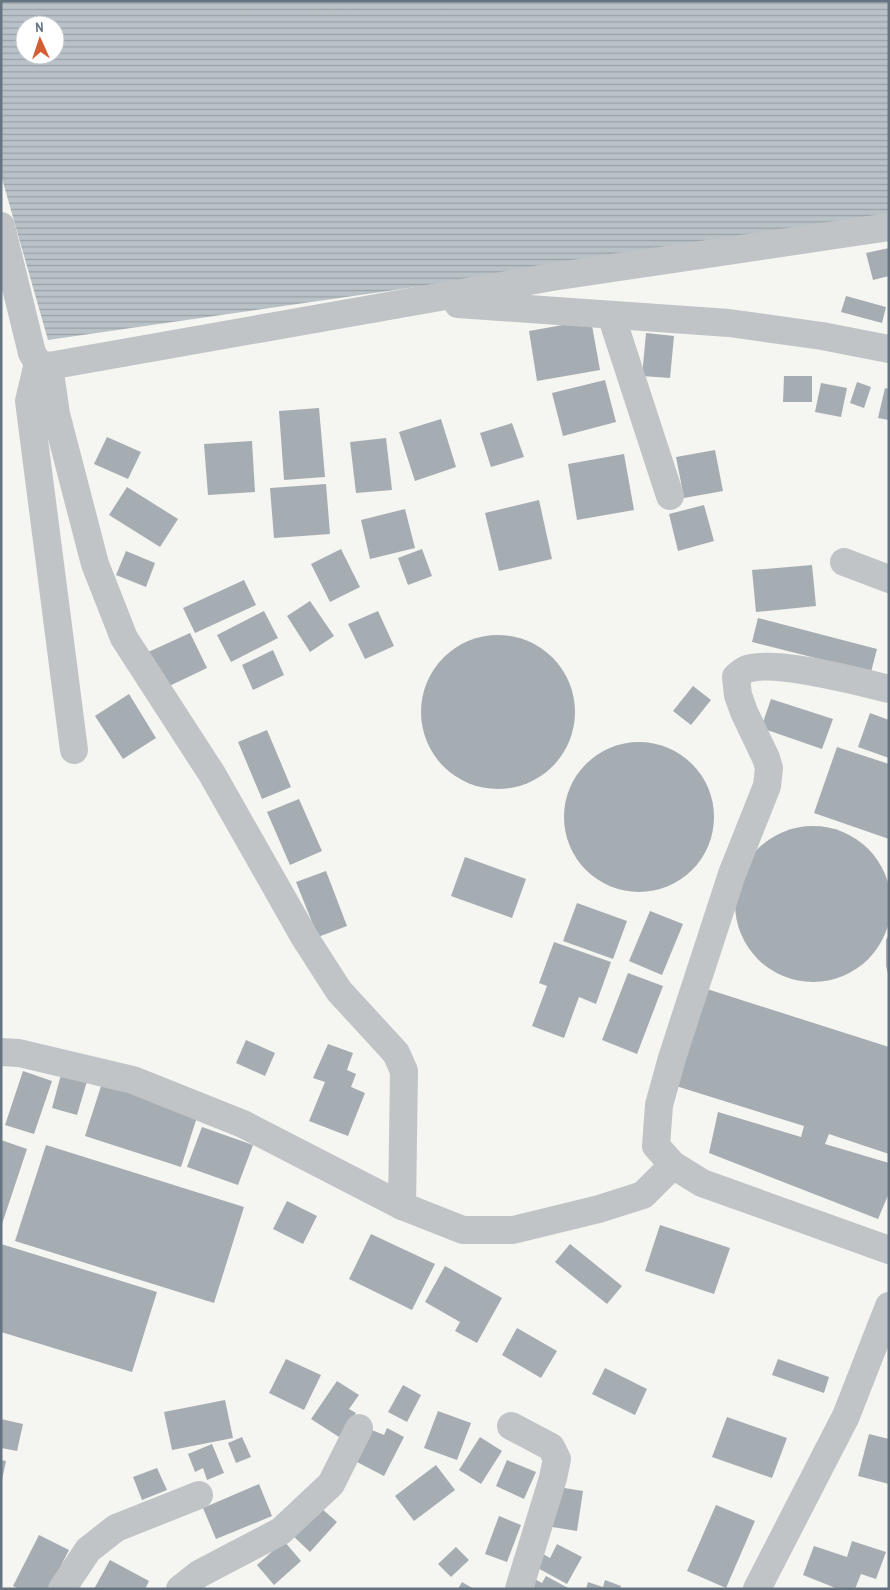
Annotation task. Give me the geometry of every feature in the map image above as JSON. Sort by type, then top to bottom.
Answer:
[{"type":"street","points":[[1,226],[32,353],[43,364],[95,564],[124,638],[212,774],[305,938],[339,991],[396,1053],[404,1071],[402,1206]]},
{"type":"street","points":[[43,364],[552,277],[889,227]]},
{"type":"street","points":[[419,301],[729,323],[889,349]]},
{"type":"street","points":[[611,315],[670,496]]},
{"type":"street","points":[[43,364],[29,401],[74,750]]},
{"type":"street","points":[[844,562],[889,579]]},
{"type":"street","points":[[889,689],[847,678],[792,669],[745,670],[736,677],[738,696],[769,768],[767,786],[729,884],[659,1105],[656,1146],[673,1165],[702,1183],[889,1250]]},
{"type":"street","points":[[1,1052],[20,1053],[133,1080],[242,1124],[402,1206],[463,1230],[513,1230],[599,1209],[642,1195],[673,1165]]},
{"type":"street","points":[[757,1589],[846,1416],[889,1306]]},
{"type":"street","points":[[511,1426],[551,1447],[557,1459],[519,1589]]},
{"type":"street","points":[[180,1589],[199,1574],[281,1531],[331,1484],[359,1428]]},
{"type":"street","points":[[62,1589],[88,1550],[116,1528],[199,1495]]},
{"type":"shaded area","points":[[1,1],[889,1],[889,219],[48,340],[1,175]]},
{"type":"building","points":[[889,248],[889,276],[873,280],[866,253]]},
{"type":"building","points":[[846,296],[886,307],[882,323],[841,312]]},
{"type":"building","points":[[591,320],[600,370],[537,381],[529,331]]},
{"type":"building","points":[[646,333],[674,336],[670,378],[642,376]]},
{"type":"building","points":[[784,376],[812,376],[812,402],[783,402]]},
{"type":"building","points":[[605,380],[616,422],[563,436],[552,393]]},
{"type":"building","points":[[857,382],[871,387],[864,408],[850,403]]},
{"type":"building","points":[[821,383],[847,388],[841,417],[815,412]]},
{"type":"building","points":[[885,388],[889,389],[889,420],[878,418]]},
{"type":"building","points":[[319,408],[325,477],[284,480],[279,411]]},
{"type":"building","points":[[441,419],[456,467],[415,481],[399,432]]},
{"type":"building","points":[[512,423],[524,457],[491,467],[480,433]]},
{"type":"building","points":[[107,437],[141,452],[128,479],[94,464]]},
{"type":"building","points":[[386,438],[392,490],[356,493],[350,442]]},
{"type":"building","points":[[252,441],[255,492],[208,495],[204,444]]},
{"type":"building","points":[[715,450],[723,491],[684,498],[676,457]]},
{"type":"building","points":[[624,454],[634,510],[577,520],[568,464]]},
{"type":"building","points":[[326,484],[330,534],[274,538],[270,488]]},
{"type":"building","points":[[127,487],[178,519],[160,547],[109,515]]},
{"type":"building","points":[[539,500],[552,559],[499,571],[485,513]]},
{"type":"building","points":[[704,505],[714,541],[678,551],[669,514]]},
{"type":"building","points":[[405,509],[415,548],[370,559],[361,520]]},
{"type":"building","points":[[341,549],[360,587],[330,602],[311,564]]},
{"type":"building","points":[[422,549],[432,576],[408,585],[398,558]]},
{"type":"building","points":[[126,551],[155,563],[146,587],[116,575]]},
{"type":"building","points":[[812,565],[816,606],[756,612],[752,570]]},
{"type":"building","points":[[244,580],[256,605],[195,633],[183,608]]},
{"type":"building","points":[[310,601],[334,636],[310,652],[287,616]]},
{"type":"building","points":[[264,611],[278,638],[231,662],[217,635]]},
{"type":"building","points":[[378,611],[394,646],[365,659],[348,624]]},
{"type":"building","points":[[758,618],[877,649],[871,672],[752,642]]},
{"type":"building","points":[[190,633],[207,668],[163,689],[146,653]]},
{"type":"building","points":[[498,635],[513,636],[527,641],[541,648],[552,658],[562,669],[569,683],[574,697],[574,727],[569,741],[562,755],[552,766],[541,776],[527,783],[513,788],[498,789],[483,788],[469,783],[455,776],[444,766],[434,755],[427,741],[422,727],[421,712],[422,697],[427,683],[434,669],[444,658],[455,648],[469,641],[483,636]]},
{"type":"building","points":[[273,650],[284,675],[253,690],[242,665]]},
{"type":"building","points":[[693,686],[711,700],[691,725],[673,711]]},
{"type":"building","points":[[129,694],[156,738],[123,759],[95,716]]},
{"type":"building","points":[[771,699],[833,719],[822,749],[761,728]]},
{"type":"building","points":[[870,713],[889,720],[889,758],[858,747]]},
{"type":"building","points":[[267,730],[291,787],[262,799],[238,742]]},
{"type":"building","points":[[639,742],[668,748],[692,764],[708,788],[714,817],[708,846],[692,870],[668,886],[639,892],[610,886],[586,870],[570,846],[564,817],[570,788],[586,764],[610,748]]},
{"type":"building","points":[[837,747],[889,764],[889,839],[814,813]]},
{"type":"building","points":[[299,799],[322,851],[290,865],[267,812]]},
{"type":"building","points":[[805,826],[821,826],[843,831],[863,843],[874,854],[886,874],[891,904],[886,934],[874,954],[863,965],[843,977],[821,982],[805,982],[783,977],[763,965],[752,954],[740,934],[735,912],[735,896],[740,874],[752,854],[763,843],[783,831]]},
{"type":"building","points":[[465,857],[526,879],[512,918],[451,896]]},
{"type":"building","points":[[326,871],[347,926],[318,937],[296,882]]},
{"type":"building","points":[[577,903],[627,921],[613,959],[563,941]]},
{"type":"building","points":[[650,911],[683,924],[662,975],[629,961]]},
{"type":"building","points":[[889,934],[888,974],[886,966],[886,940]]},
{"type":"building","points":[[554,942],[611,962],[596,1004],[579,997],[564,1038],[532,1026],[547,986],[539,983]]},
{"type":"building","points":[[628,973],[663,986],[637,1054],[602,1040]]},
{"type":"building","points":[[707,989],[889,1047],[889,1154],[829,1134],[825,1144],[889,1163],[889,1193],[878,1219],[709,1153],[718,1112],[801,1137],[804,1126],[676,1086]]},
{"type":"building","points":[[246,1040],[275,1053],[265,1076],[236,1063]]},
{"type":"building","points":[[328,1044],[353,1053],[347,1070],[356,1074],[351,1087],[365,1093],[348,1136],[309,1121],[325,1082],[313,1078]]},
{"type":"building","points":[[23,1071],[52,1081],[34,1134],[5,1125]]},
{"type":"building","points":[[62,1071],[88,1078],[77,1115],[52,1108]]},
{"type":"building","points":[[102,1083],[198,1114],[181,1167],[85,1136]]},
{"type":"building","points":[[202,1127],[253,1145],[238,1185],[187,1167]]},
{"type":"building","points":[[1,1140],[27,1149],[2,1224],[1,1224]]},
{"type":"building","points":[[46,1145],[244,1207],[214,1303],[15,1241]]},
{"type":"building","points":[[287,1201],[317,1216],[303,1244],[273,1229]]},
{"type":"building","points":[[660,1225],[730,1248],[714,1294],[645,1271]]},
{"type":"building","points":[[371,1234],[435,1264],[412,1310],[349,1279]]},
{"type":"building","points":[[1,1244],[157,1292],[132,1372],[1,1332]]},
{"type":"building","points":[[570,1244],[622,1286],[607,1304],[555,1262]]},
{"type":"building","points":[[445,1266],[502,1298],[477,1343],[455,1331],[460,1322],[425,1302]]},
{"type":"building","points":[[517,1328],[557,1351],[541,1378],[502,1355]]},
{"type":"building","points":[[286,1359],[321,1375],[304,1410],[269,1393]]},
{"type":"building","points":[[778,1359],[829,1377],[824,1393],[772,1375]]},
{"type":"building","points":[[605,1368],[647,1389],[635,1415],[592,1394]]},
{"type":"building","points":[[337,1381],[359,1395],[349,1409],[356,1413],[339,1437],[311,1419]]},
{"type":"building","points":[[403,1385],[421,1395],[407,1422],[388,1412]]},
{"type":"building","points":[[225,1400],[233,1438],[172,1450],[164,1412]]},
{"type":"building","points":[[438,1411],[471,1423],[457,1460],[424,1448]]},
{"type":"building","points":[[727,1417],[787,1438],[772,1478],[712,1457]]},
{"type":"building","points":[[1,1419],[23,1424],[17,1451],[1,1448]]},
{"type":"building","points":[[387,1428],[404,1437],[384,1476],[355,1461],[372,1430],[384,1435]]},
{"type":"building","points":[[869,1434],[889,1439],[889,1484],[858,1476]]},
{"type":"building","points":[[242,1437],[251,1457],[236,1463],[228,1443]]},
{"type":"building","points":[[480,1437],[502,1451],[481,1484],[459,1470]]},
{"type":"building","points":[[212,1444],[224,1473],[207,1480],[203,1468],[195,1472],[188,1454]]},
{"type":"building","points":[[1,1460],[6,1461],[2,1480],[1,1480]]},
{"type":"building","points":[[507,1460],[536,1472],[524,1499],[496,1486]]},
{"type":"building","points":[[436,1465],[455,1490],[414,1521],[395,1496]]},
{"type":"building","points":[[157,1468],[167,1490],[142,1500],[133,1477]]},
{"type":"building","points":[[259,1484],[272,1516],[216,1539],[203,1508]]},
{"type":"building","points":[[552,1486],[583,1491],[577,1531],[546,1526]]},
{"type":"building","points":[[716,1505],[755,1521],[726,1588],[687,1571]]},
{"type":"building","points":[[321,1508],[337,1522],[310,1552],[291,1534]]},
{"type":"building","points":[[499,1516],[521,1525],[507,1562],[485,1554]]},
{"type":"building","points":[[39,1535],[69,1550],[49,1589],[19,1589],[13,1586]]},
{"type":"building","points":[[284,1541],[301,1561],[274,1585],[257,1565]]},
{"type":"building","points":[[852,1541],[886,1552],[876,1579],[861,1574],[855,1589],[838,1589],[803,1575],[814,1546],[847,1557]]},
{"type":"building","points":[[557,1544],[582,1557],[567,1584],[534,1566],[541,1553],[550,1558]]},
{"type":"building","points":[[456,1547],[469,1560],[451,1577],[438,1564]]},
{"type":"building","points":[[110,1560],[149,1581],[145,1589],[94,1589]]},
{"type":"building","points":[[546,1576],[570,1589],[525,1589],[531,1577],[542,1583]]},
{"type":"building","points":[[605,1580],[621,1586],[620,1589],[586,1589],[588,1582],[603,1587]]},
{"type":"building","points":[[462,1582],[474,1589],[458,1589]]}]
